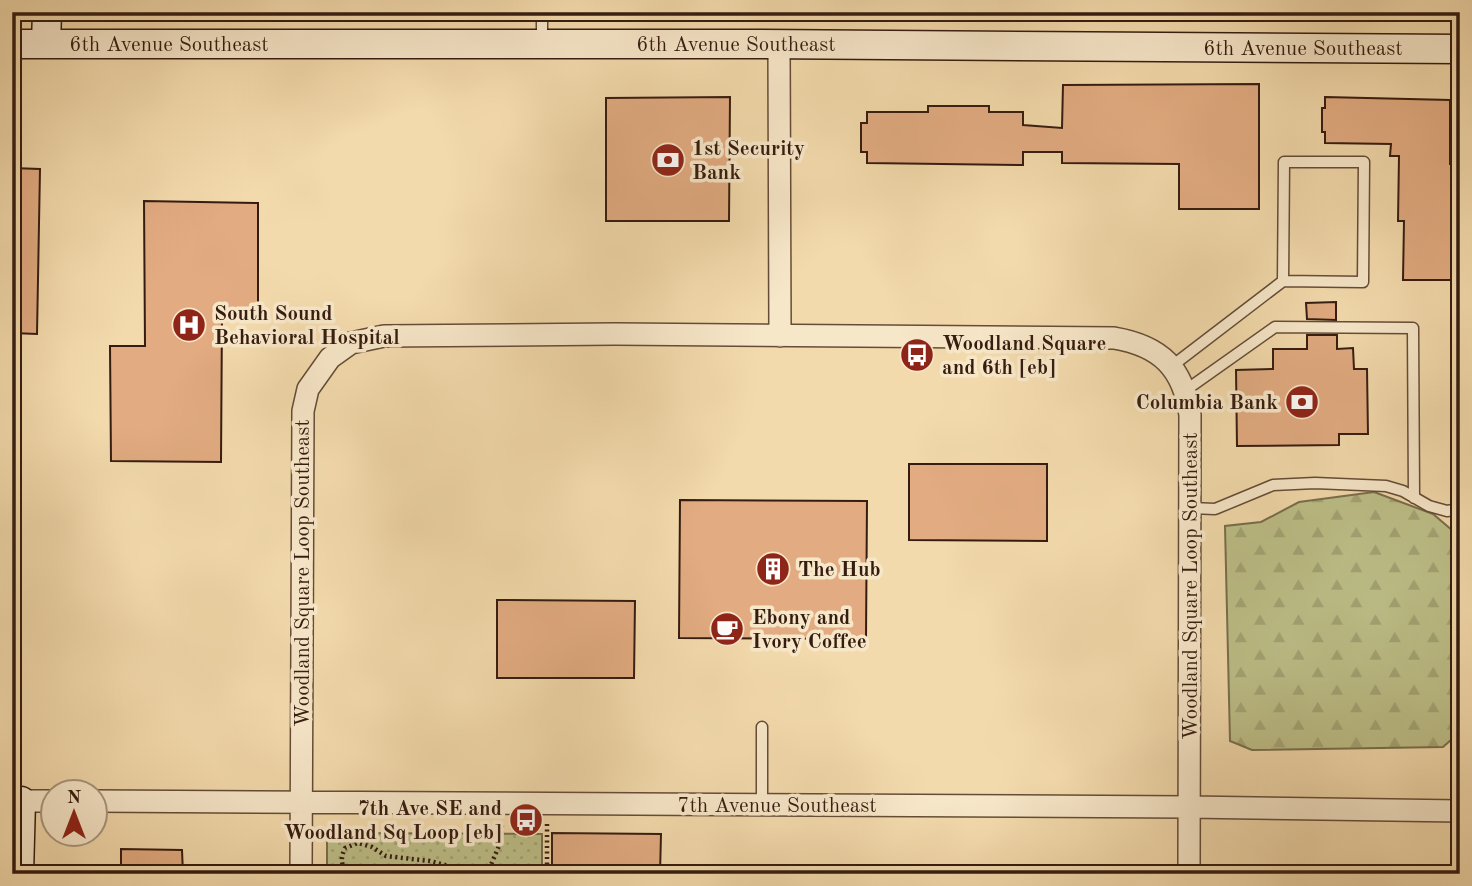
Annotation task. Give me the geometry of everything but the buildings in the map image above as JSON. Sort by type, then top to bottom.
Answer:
[{"type":"street","points":[[46,44],[47,12]]},
{"type":"street","name":"6th Avenue Southeast","points":[[12,44],[1460,49]]},
{"type":"street","points":[[779,45],[780,336]]},
{"type":"street","name":"Woodland Square Loop Southeast","points":[[301,874],[303,411],[308,389],[330,358],[351,343],[384,335],[615,334],[1114,338],[1138,342],[1172,366],[1186,390],[1190,415],[1189,874]]},
{"type":"street","points":[[19,874],[17,801],[38,801]]},
{"type":"street","name":"7th Avenue Southeast","points":[[108,801],[1460,811]]},
{"type":"lane","points":[[542,12],[542,44]]},
{"type":"lane","points":[[1172,366],[1283,281],[1363,282],[1364,162],[1284,162],[1283,281]]},
{"type":"lane","points":[[1186,390],[1275,327],[1413,328],[1414,498]]},
{"type":"lane","points":[[1191,508],[1215,509],[1273,485],[1365,483],[1403,491],[1429,506],[1447,511],[1460,509]]},
{"type":"lane","points":[[762,727],[762,806]]},
{"type":"path","points":[[487,874],[499,846],[506,802]]},
{"type":"path","points":[[547,803],[547,874]]},
{"type":"path","points":[[348,874],[342,866],[341,855],[345,848],[358,843],[372,847],[386,856],[430,860],[479,874]]},
{"type":"green space","points":[[1374,492],[1433,514],[1453,531],[1460,620],[1460,732],[1443,747],[1252,750],[1230,741],[1225,526],[1261,522],[1299,502]]},
{"type":"green space","points":[[327,833],[542,834],[542,874],[327,874]]},
{"type":"place","name":"1st Security Bank","points":[[668,160]]},
{"type":"place","name":"South Sound Behavioral Hospital","points":[[189,325]]},
{"type":"place","name":"Woodland Square and 6th [eb]","points":[[917,355]]},
{"type":"place","name":"Columbia Bank","points":[[1302,402]]},
{"type":"place","name":"The Hub","points":[[773,569]]},
{"type":"place","name":"Ebony and Ivory Coffee","points":[[727,629]]},
{"type":"place","name":"7th Ave SE and Woodland Sq Loop [eb]","points":[[526,820]]}]
